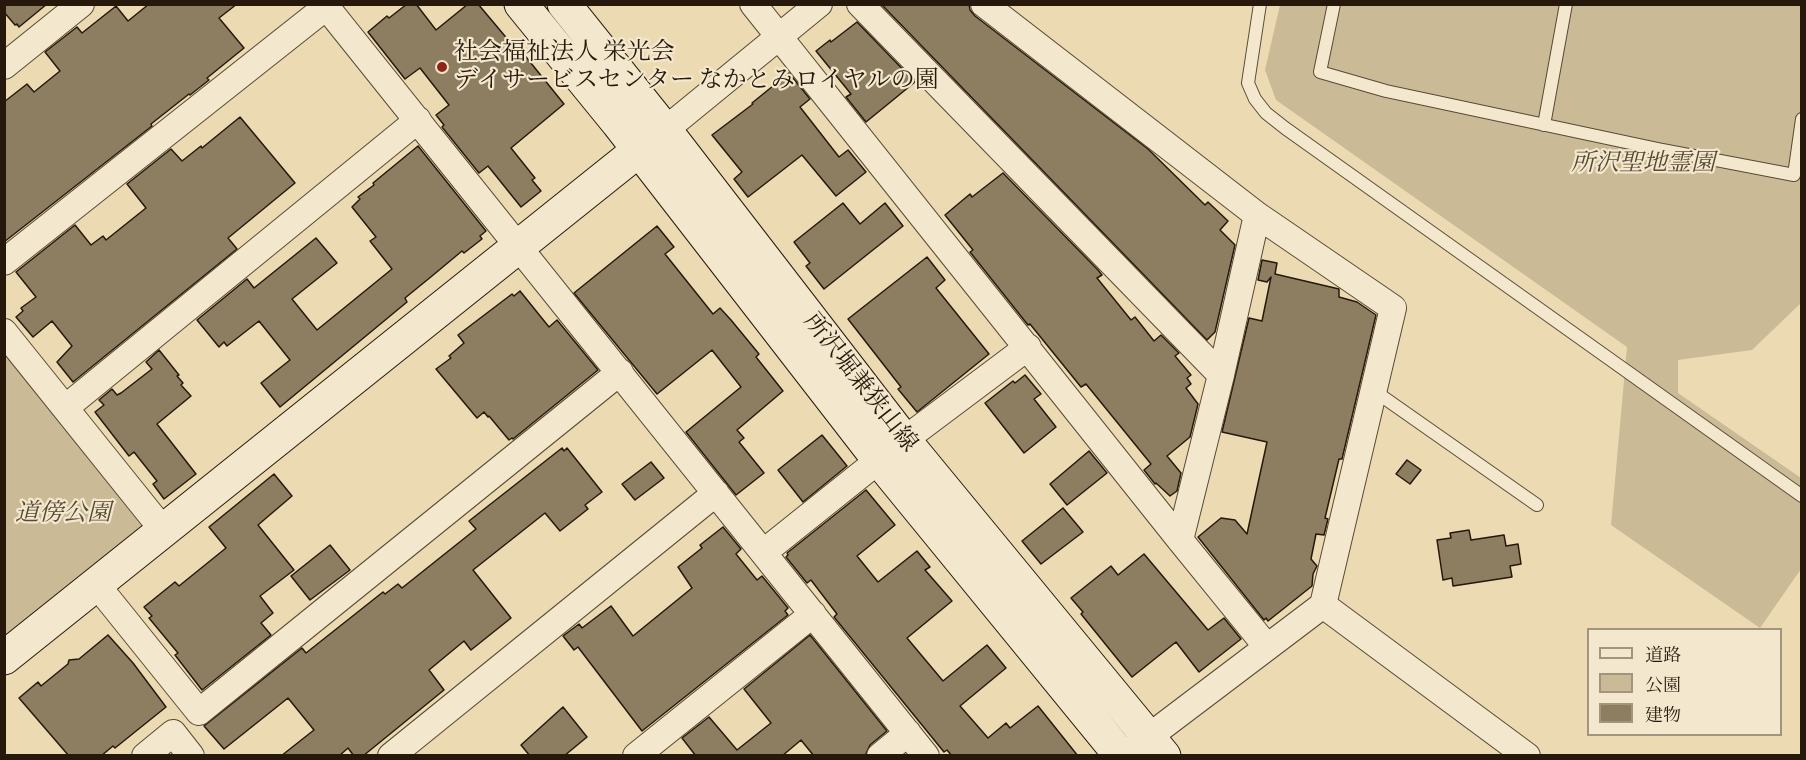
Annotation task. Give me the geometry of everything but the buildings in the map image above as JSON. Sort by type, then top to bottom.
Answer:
[{"type":"main road","name":"所沢堀兼狭山線","points":[[521,4],[638,151],[892,450],[1139,751]]},
{"type":"main road","name":"所沢堀兼狭山線","points":[[564,4],[665,130],[892,450]]},
{"type":"main road","points":[[4,658],[665,130]]},
{"type":"street","points":[[4,66],[81,4]]},
{"type":"street","points":[[753,4],[1267,647]]},
{"type":"street","points":[[665,130],[819,4]]},
{"type":"street","points":[[860,4],[1221,375]]},
{"type":"street","points":[[984,4],[1257,215],[1393,308],[1323,605],[1267,647],[1139,751]]},
{"type":"street","points":[[4,262],[325,6],[926,756]]},
{"type":"street","points":[[65,408],[418,120]]},
{"type":"street","points":[[1180,540],[1221,375],[1257,215]]},
{"type":"street","points":[[4,332],[163,530]]},
{"type":"street","points":[[764,552],[892,450],[1028,347]]},
{"type":"street","points":[[96,584],[199,712],[620,372]]},
{"type":"street","points":[[391,756],[716,493]]},
{"type":"street","points":[[1323,605],[1527,756]]},
{"type":"street","points":[[636,756],[813,614]]},
{"type":"street","points":[[145,756],[173,733],[191,756]]},
{"type":"street","points":[[880,756],[908,733]]},
{"type":"lane","points":[[1260,4],[1248,83],[1255,99],[1266,113],[1802,496]]},
{"type":"lane","points":[[1334,4],[1320,72],[1386,91],[1794,175],[1802,119]]},
{"type":"lane","points":[[1544,125],[1566,4]]},
{"type":"lane","points":[[1373,390],[1537,505]]},
{"type":"green space","name":"所沢聖地霊園","points":[[1280,5],[1801,5],[1801,303],[1752,350],[1678,360],[1678,393],[1801,478],[1801,569],[1760,628],[1611,525],[1627,347],[1276,100],[1265,70]]},
{"type":"green space","name":"道傍公園","points":[[4,346],[144,524],[5,636],[4,635]]},
{"type":"place","name":"社会福祉法人 栄光会 デイサービスセンター なかとみロイヤルの園","points":[[442,67]]}]
